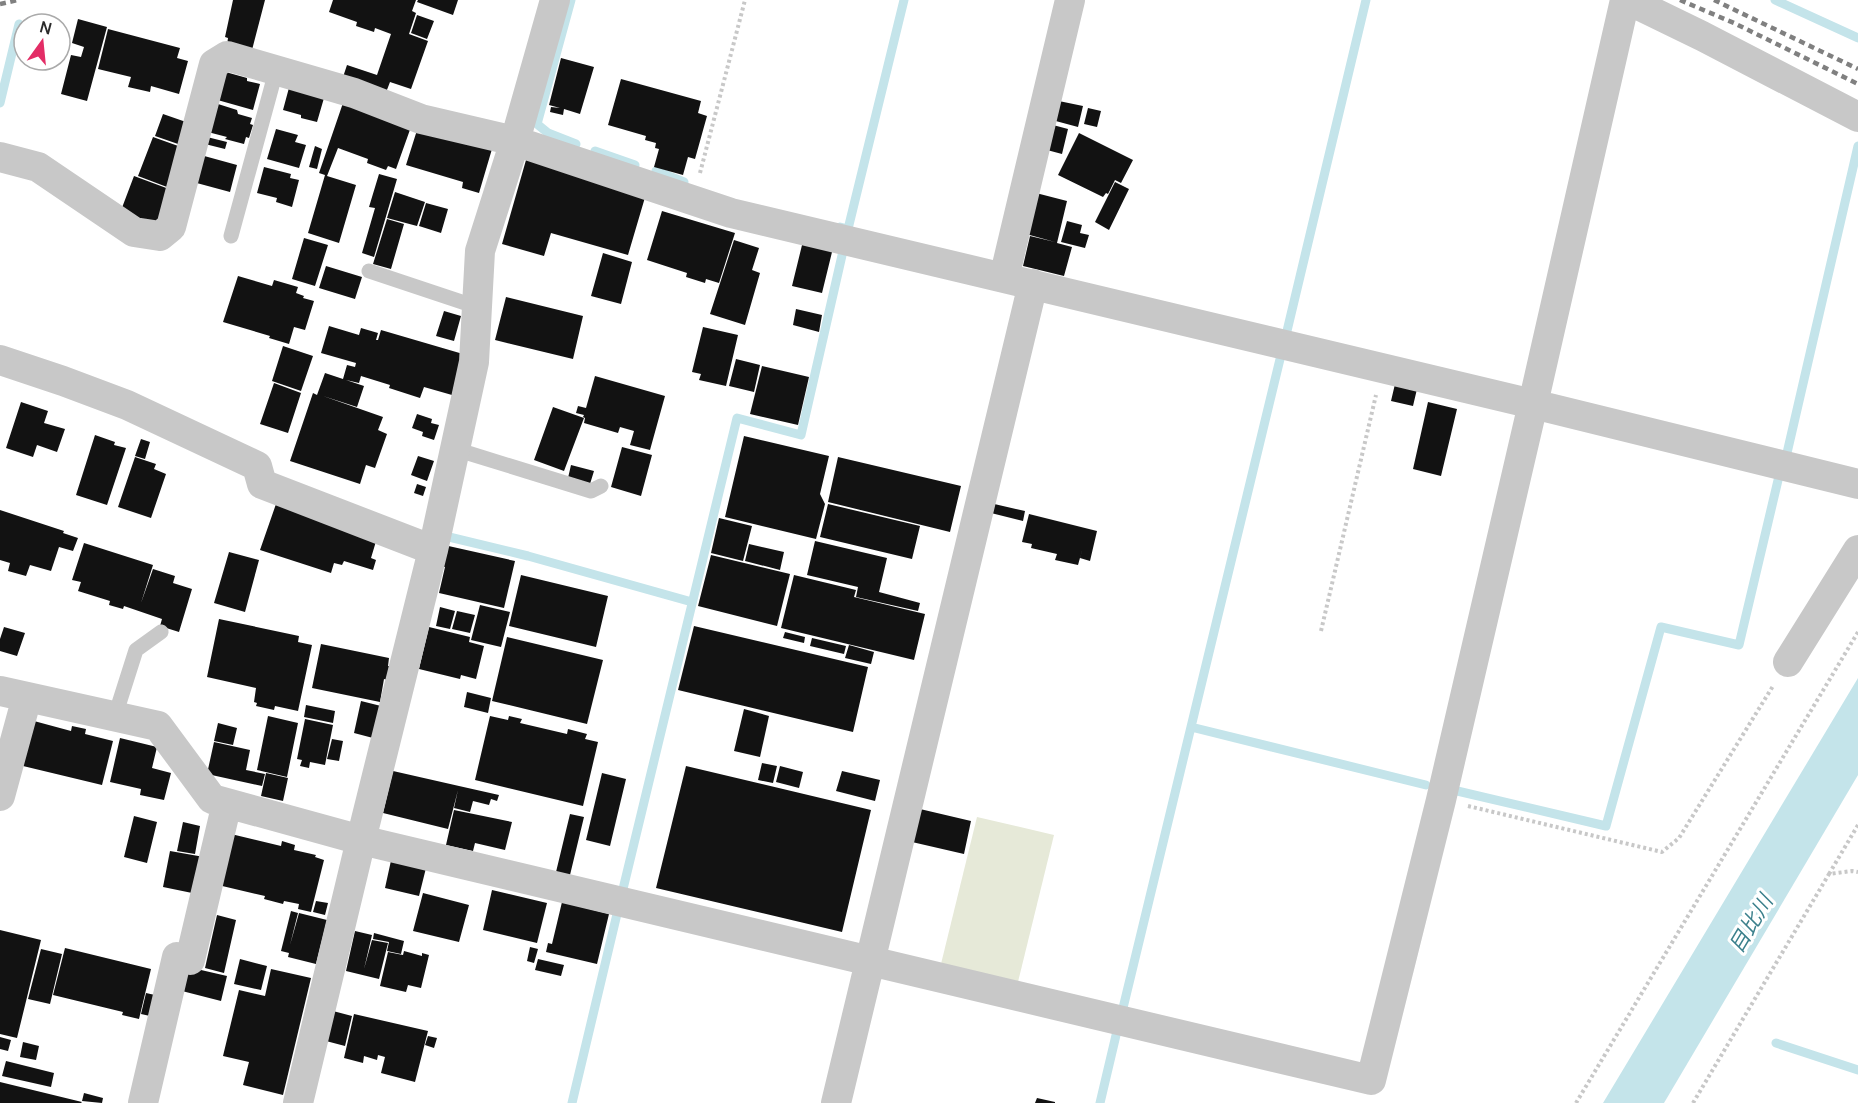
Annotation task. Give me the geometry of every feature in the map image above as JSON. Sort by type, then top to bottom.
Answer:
[{"type":"street","points":[[298,1103],[433,550],[474,362],[480,251],[515,141],[555,0]]},
{"type":"street","points":[[1004,278],[1070,0]]},
{"type":"street","points":[[0,796],[13,694],[158,726],[212,799],[361,840],[1371,1080],[1441,800],[1626,0],[1702,36],[1858,117]]},
{"type":"street","points":[[0,158],[38,167],[134,232],[160,236],[171,227],[214,64],[226,56],[354,93],[422,118],[515,141],[731,213],[1858,484]]},
{"type":"street","points":[[836,1103],[1033,284]]},
{"type":"street","points":[[0,360],[127,405],[257,466],[262,484],[433,550]]},
{"type":"street","points":[[1788,662],[1858,550]]},
{"type":"street","points":[[142,1103],[177,957],[190,960],[227,803]]},
{"type":"lane","points":[[231,236],[276,71]]},
{"type":"lane","points":[[369,271],[477,307]]},
{"type":"lane","points":[[455,449],[591,491],[601,486]]},
{"type":"lane","points":[[115,716],[136,650],[161,632]]},
{"type":"path","points":[[693,200],[745,0]]},
{"type":"path","points":[[1321,631],[1383,368]]},
{"type":"path","points":[[1576,1103],[1858,632]]},
{"type":"path","points":[[1441,800],[1662,852],[1679,838],[1788,662]]},
{"type":"path","points":[[1693,1103],[1858,825]]},
{"type":"path","points":[[1829,874],[1858,872]]},
{"type":"green space","points":[[977,817],[1054,835],[1017,986],[940,968]]},
{"type":"water","name":"目比川","points":[[1858,678],[1858,775],[1664,1103],[1603,1103]]},
{"type":"building","points":[[233,0],[265,0],[252,50],[227,45],[228,38],[225,37]]},
{"type":"building","points":[[333,0],[416,0],[412,11],[416,13],[409,34],[428,41],[411,89],[390,82],[385,95],[342,80],[347,65],[377,75],[391,34],[375,28],[374,32],[356,26],[357,22],[329,12]]},
{"type":"building","points":[[418,0],[458,0],[453,15],[417,2]]},
{"type":"building","points":[[417,15],[434,21],[427,39],[411,33]]},
{"type":"building","points":[[78,19],[107,27],[87,101],[61,94],[67,72],[72,72],[72,55],[81,57],[84,47],[72,43]]},
{"type":"building","points":[[108,29],[180,48],[177,58],[188,61],[179,94],[151,86],[150,92],[128,87],[131,77],[98,69]]},
{"type":"building","points":[[561,58],[594,67],[580,114],[564,109],[563,115],[550,112],[551,107],[560,108],[549,105]]},
{"type":"building","points":[[222,71],[260,84],[253,110],[214,99]]},
{"type":"building","points":[[621,79],[701,101],[698,113],[707,116],[695,159],[688,157],[683,175],[654,167],[659,149],[655,148],[656,143],[645,140],[646,136],[608,125]]},
{"type":"building","points":[[290,84],[324,98],[317,122],[283,110]]},
{"type":"building","points":[[344,100],[412,124],[396,169],[388,166],[386,170],[367,163],[368,159],[338,148],[327,176],[356,185],[339,243],[308,233],[325,175],[319,173]]},
{"type":"building","points":[[1054,100],[1083,106],[1078,127],[1052,120]]},
{"type":"building","points":[[218,104],[252,118],[250,124],[253,125],[249,138],[246,137],[244,144],[204,131]]},
{"type":"building","points":[[1088,108],[1101,111],[1097,127],[1084,124]]},
{"type":"building","points":[[163,114],[186,122],[178,144],[155,136]]},
{"type":"building","points":[[1053,125],[1068,129],[1062,154],[1047,150]]},
{"type":"building","points":[[418,127],[492,149],[479,193],[462,188],[463,182],[406,165]]},
{"type":"building","points":[[276,129],[298,135],[295,142],[306,145],[299,168],[267,159]]},
{"type":"building","points":[[1079,133],[1133,160],[1121,183],[1115,180],[1108,194],[1106,193],[1103,197],[1058,175]]},
{"type":"building","points":[[153,137],[181,147],[167,187],[138,176]]},
{"type":"building","points":[[207,137],[227,142],[225,149],[205,144]]},
{"type":"building","points":[[315,146],[322,149],[317,169],[309,167]]},
{"type":"building","points":[[197,154],[237,165],[230,192],[193,182]]},
{"type":"building","points":[[526,160],[646,194],[628,255],[551,233],[544,256],[502,244]]},
{"type":"building","points":[[264,167],[291,174],[290,178],[299,180],[292,207],[276,202],[277,198],[257,193]]},
{"type":"building","points":[[379,174],[397,179],[374,257],[362,253],[375,208],[369,207]]},
{"type":"building","points":[[134,176],[169,189],[156,226],[120,213]]},
{"type":"building","points":[[1115,182],[1129,189],[1109,230],[1095,222]]},
{"type":"building","points":[[395,192],[425,202],[417,226],[387,218]]},
{"type":"building","points":[[1036,193],[1067,201],[1057,243],[1072,247],[1064,276],[1023,266],[1030,236],[1055,242],[1026,234]]},
{"type":"building","points":[[426,203],[448,209],[441,233],[419,226]]},
{"type":"building","points":[[662,211],[735,233],[719,283],[706,279],[705,283],[686,277],[687,273],[647,260]]},
{"type":"building","points":[[387,219],[404,224],[391,269],[373,264]]},
{"type":"building","points":[[1067,221],[1082,225],[1080,233],[1089,235],[1085,248],[1061,242]]},
{"type":"building","points":[[304,238],[328,245],[315,286],[292,279]]},
{"type":"building","points":[[734,240],[759,248],[752,270],[760,273],[745,325],[710,314]]},
{"type":"building","points":[[803,241],[833,248],[822,293],[792,286]]},
{"type":"building","points":[[603,253],[632,262],[621,304],[591,296]]},
{"type":"building","points":[[326,266],[362,277],[355,299],[319,288]]},
{"type":"building","points":[[238,276],[272,286],[274,280],[298,287],[296,293],[314,301],[305,330],[294,327],[289,344],[223,322]]},
{"type":"building","points":[[506,297],[583,316],[573,359],[495,340]]},
{"type":"building","points":[[796,309],[822,315],[819,332],[793,325]]},
{"type":"building","points":[[444,311],[461,316],[454,341],[436,336]]},
{"type":"building","points":[[329,326],[359,335],[361,328],[378,333],[376,340],[381,330],[463,354],[452,395],[424,387],[420,398],[361,376],[370,344],[359,383],[346,380],[364,386],[357,407],[323,396],[383,417],[378,430],[387,434],[375,468],[366,465],[360,484],[290,461],[313,393],[317,395],[325,373],[343,379],[347,365],[355,367],[356,363],[321,353]]},
{"type":"building","points":[[703,327],[738,335],[726,386],[699,380],[701,374],[692,372]]},
{"type":"building","points":[[283,346],[313,356],[301,391],[272,381]]},
{"type":"building","points":[[736,359],[760,365],[754,392],[729,386]]},
{"type":"building","points":[[762,366],[809,377],[798,425],[750,414]]},
{"type":"building","points":[[595,376],[665,396],[650,450],[630,445],[634,431],[620,427],[618,433],[584,423],[584,415],[576,413],[578,406],[586,408]]},
{"type":"building","points":[[274,383],[301,393],[288,433],[260,424]]},
{"type":"building","points":[[1395,384],[1417,389],[1413,406],[1391,401]]},
{"type":"building","points":[[21,402],[48,411],[44,423],[65,429],[57,452],[37,445],[33,457],[6,448]]},
{"type":"building","points":[[1428,402],[1457,409],[1441,476],[1413,469]]},
{"type":"building","points":[[553,407],[584,418],[564,471],[534,460]]},
{"type":"building","points":[[417,414],[432,419],[431,423],[439,425],[434,440],[422,436],[423,432],[412,428]]},
{"type":"building","points":[[95,435],[115,442],[114,445],[126,448],[107,505],[76,495]]},
{"type":"building","points":[[744,436],[829,456],[820,494],[825,504],[816,539],[725,517]]},
{"type":"building","points":[[141,439],[150,442],[145,459],[135,456]]},
{"type":"building","points":[[622,447],[652,455],[641,496],[611,487]]},
{"type":"building","points":[[418,456],[434,461],[427,481],[411,475]]},
{"type":"building","points":[[135,457],[156,464],[154,469],[166,474],[151,518],[118,507]]},
{"type":"building","points":[[838,457],[961,486],[950,532],[828,502]]},
{"type":"building","points":[[571,465],[594,471],[590,484],[568,478]]},
{"type":"building","points":[[417,484],[426,487],[423,496],[414,493]]},
{"type":"building","points":[[990,503],[1025,511],[1023,521],[987,512]]},
{"type":"building","points":[[276,504],[377,538],[371,558],[376,560],[373,570],[344,561],[342,565],[334,563],[331,573],[260,550]]},
{"type":"building","points":[[828,504],[920,526],[912,559],[820,537]]},
{"type":"building","points":[[0,510],[64,531],[63,533],[78,538],[73,551],[59,547],[51,571],[30,565],[26,576],[8,571],[10,563],[0,560]]},
{"type":"building","points":[[1029,514],[1097,531],[1090,561],[1080,558],[1085,540],[1078,565],[1055,560],[1057,554],[1031,548],[1032,544],[1022,542]]},
{"type":"building","points":[[719,518],[752,526],[743,561],[711,553]]},
{"type":"building","points":[[815,541],[887,558],[879,592],[920,603],[918,611],[856,597],[858,587],[807,575]]},
{"type":"building","points":[[84,543],[153,565],[141,603],[153,569],[175,576],[173,583],[192,589],[179,632],[160,626],[162,619],[124,606],[123,609],[109,605],[110,601],[78,591],[81,582],[72,580]]},
{"type":"building","points":[[749,544],[784,552],[780,570],[745,561]]},
{"type":"building","points":[[444,545],[515,561],[504,608],[439,593],[445,567],[440,566]]},
{"type":"building","points":[[229,552],[259,560],[245,612],[214,603]]},
{"type":"building","points":[[711,555],[790,574],[777,626],[698,606]]},
{"type":"building","points":[[521,575],[608,596],[596,647],[509,626]]},
{"type":"building","points":[[794,575],[856,590],[854,597],[925,614],[914,660],[781,628]]},
{"type":"building","points":[[480,605],[510,612],[501,647],[471,640]]},
{"type":"building","points":[[440,607],[455,611],[450,629],[436,626]]},
{"type":"building","points":[[457,611],[475,615],[470,633],[452,629]]},
{"type":"building","points":[[219,619],[299,636],[298,642],[312,645],[298,711],[275,706],[274,710],[256,706],[257,703],[254,702],[256,688],[207,677]]},
{"type":"building","points":[[694,626],[868,667],[853,732],[678,690]]},
{"type":"building","points":[[4,627],[25,633],[17,656],[0,651],[0,639]]},
{"type":"building","points":[[429,627],[470,637],[469,642],[484,646],[476,679],[461,675],[460,679],[419,669]]},
{"type":"building","points":[[785,632],[805,637],[804,643],[783,638]]},
{"type":"building","points":[[507,637],[603,660],[587,724],[492,701]]},
{"type":"building","points":[[812,638],[846,646],[844,654],[810,646]]},
{"type":"building","points":[[321,644],[389,658],[388,666],[391,666],[388,680],[384,679],[380,702],[312,688]]},
{"type":"building","points":[[849,645],[874,652],[871,664],[845,658]]},
{"type":"building","points":[[467,692],[491,698],[488,713],[464,707]]},
{"type":"building","points":[[361,701],[381,706],[373,738],[354,733]]},
{"type":"building","points":[[306,705],[335,711],[333,723],[304,717]]},
{"type":"building","points":[[744,709],[769,716],[760,757],[734,751]]},
{"type":"building","points":[[268,716],[298,723],[287,777],[257,770]]},
{"type":"building","points":[[490,716],[508,720],[509,716],[522,719],[520,723],[567,734],[568,729],[587,734],[585,739],[598,742],[583,806],[475,780]]},
{"type":"building","points":[[305,719],[333,725],[325,765],[310,762],[309,768],[300,766],[302,760],[297,759]]},
{"type":"building","points":[[34,721],[71,731],[72,726],[86,729],[85,734],[113,741],[102,785],[23,766]]},
{"type":"building","points":[[218,723],[237,728],[233,745],[214,741]]},
{"type":"building","points":[[120,738],[157,747],[152,768],[171,773],[164,800],[140,795],[141,789],[110,782]]},
{"type":"building","points":[[332,739],[343,741],[339,761],[327,759]]},
{"type":"building","points":[[214,742],[250,750],[246,770],[265,774],[262,786],[207,774]]},
{"type":"building","points":[[762,763],[777,766],[773,783],[758,780]]},
{"type":"building","points":[[686,766],[871,810],[842,932],[656,888]]},
{"type":"building","points":[[780,766],[803,772],[799,788],[776,782]]},
{"type":"building","points":[[393,771],[499,795],[497,801],[491,799],[489,805],[473,801],[470,812],[454,808],[458,790],[448,829],[383,813]]},
{"type":"building","points":[[842,771],[880,780],[875,801],[836,791]]},
{"type":"building","points":[[266,773],[288,778],[283,801],[261,796]]},
{"type":"building","points":[[602,773],[626,779],[610,846],[586,840]]},
{"type":"building","points":[[920,809],[971,821],[964,854],[912,842]]},
{"type":"building","points":[[454,810],[512,822],[505,850],[475,843],[473,851],[446,845]]},
{"type":"building","points":[[570,814],[584,817],[570,875],[556,872]]},
{"type":"building","points":[[134,816],[157,822],[147,863],[124,857]]},
{"type":"building","points":[[183,822],[200,826],[195,854],[177,851]]},
{"type":"building","points":[[231,834],[281,846],[282,841],[295,845],[294,850],[316,855],[315,857],[324,860],[311,912],[298,909],[299,904],[284,901],[283,904],[264,899],[265,896],[218,885]]},
{"type":"building","points":[[170,851],[204,857],[197,894],[163,887]]},
{"type":"building","points":[[392,856],[427,864],[419,896],[385,888]]},
{"type":"building","points":[[492,890],[547,903],[537,943],[483,930]]},
{"type":"building","points":[[423,893],[469,905],[459,942],[413,931]]},
{"type":"building","points":[[316,901],[328,903],[325,915],[313,912]]},
{"type":"building","points":[[562,902],[609,914],[597,964],[546,952],[548,943],[552,944]]},
{"type":"building","points":[[291,911],[298,913],[290,945],[299,913],[327,920],[316,964],[288,957],[289,953],[281,951]]},
{"type":"building","points":[[217,915],[236,920],[224,973],[205,968]]},
{"type":"building","points":[[0,930],[41,940],[17,1038],[0,1034]]},
{"type":"building","points":[[355,931],[372,935],[364,969],[372,940],[388,943],[379,979],[346,971]]},
{"type":"building","points":[[374,933],[404,941],[401,954],[387,951],[389,942],[373,939]]},
{"type":"building","points":[[530,947],[538,949],[534,963],[527,961]]},
{"type":"building","points":[[65,948],[151,969],[139,1019],[122,1015],[123,1012],[53,995]]},
{"type":"building","points":[[41,949],[62,954],[50,1004],[28,999]]},
{"type":"building","points":[[404,951],[422,956],[422,953],[429,955],[421,988],[408,985],[406,992],[380,986],[388,952],[403,955]]},
{"type":"building","points":[[240,959],[267,966],[261,990],[234,984]]},
{"type":"building","points":[[538,959],[564,965],[561,976],[535,970]]},
{"type":"building","points":[[188,967],[227,976],[221,1001],[182,991]]},
{"type":"building","points":[[271,969],[311,978],[283,1095],[243,1085],[249,1062],[223,1056],[239,990],[265,996]]},
{"type":"building","points":[[146,993],[155,995],[150,1016],[141,1014]]},
{"type":"building","points":[[333,1011],[352,1016],[345,1046],[326,1041]]},
{"type":"building","points":[[354,1014],[428,1031],[415,1082],[381,1073],[385,1057],[378,1055],[377,1060],[364,1056],[363,1063],[344,1058]]},
{"type":"building","points":[[428,1036],[437,1038],[434,1048],[425,1045]]},
{"type":"building","points":[[0,1037],[11,1040],[8,1051],[0,1049]]},
{"type":"building","points":[[23,1042],[39,1046],[36,1060],[20,1057]]},
{"type":"building","points":[[6,1061],[54,1073],[51,1087],[2,1076]]},
{"type":"building","points":[[0,1082],[82,1102],[0,1103]]},
{"type":"building","points":[[84,1093],[103,1098],[102,1103],[82,1101]]},
{"type":"building","points":[[1037,1098],[1055,1102],[1055,1103],[1035,1103]]},
{"type":"waterway","points":[[571,0],[537,124],[548,133],[576,144]]},
{"type":"waterway","points":[[840,227],[848,229],[904,0]]},
{"type":"waterway","points":[[1287,331],[1366,0]]},
{"type":"waterway","points":[[1775,0],[1858,38]]},
{"type":"waterway","points":[[0,103],[12,53]]},
{"type":"waterway","points":[[1787,453],[1858,146]]},
{"type":"waterway","points":[[595,151],[635,165]]},
{"type":"waterway","points":[[656,171],[684,182]]},
{"type":"waterway","points":[[623,889],[737,418],[801,435],[843,251]]},
{"type":"waterway","points":[[1123,1008],[1281,355]]},
{"type":"waterway","points":[[1453,790],[1606,826],[1661,627],[1739,645],[1779,476]]},
{"type":"waterway","points":[[449,537],[528,556],[692,602]]},
{"type":"waterway","points":[[1191,727],[1426,785]]},
{"type":"waterway","points":[[572,1103],[617,914]]},
{"type":"waterway","points":[[1100,1103],[1117,1031]]},
{"type":"waterway","points":[[1776,1043],[1858,1070]]},
{"type":"railway","points":[[0,4],[18,0]]},
{"type":"railway","points":[[1680,0],[1734,23],[1858,84]]},
{"type":"railway","points":[[1714,0],[1858,69]]}]
